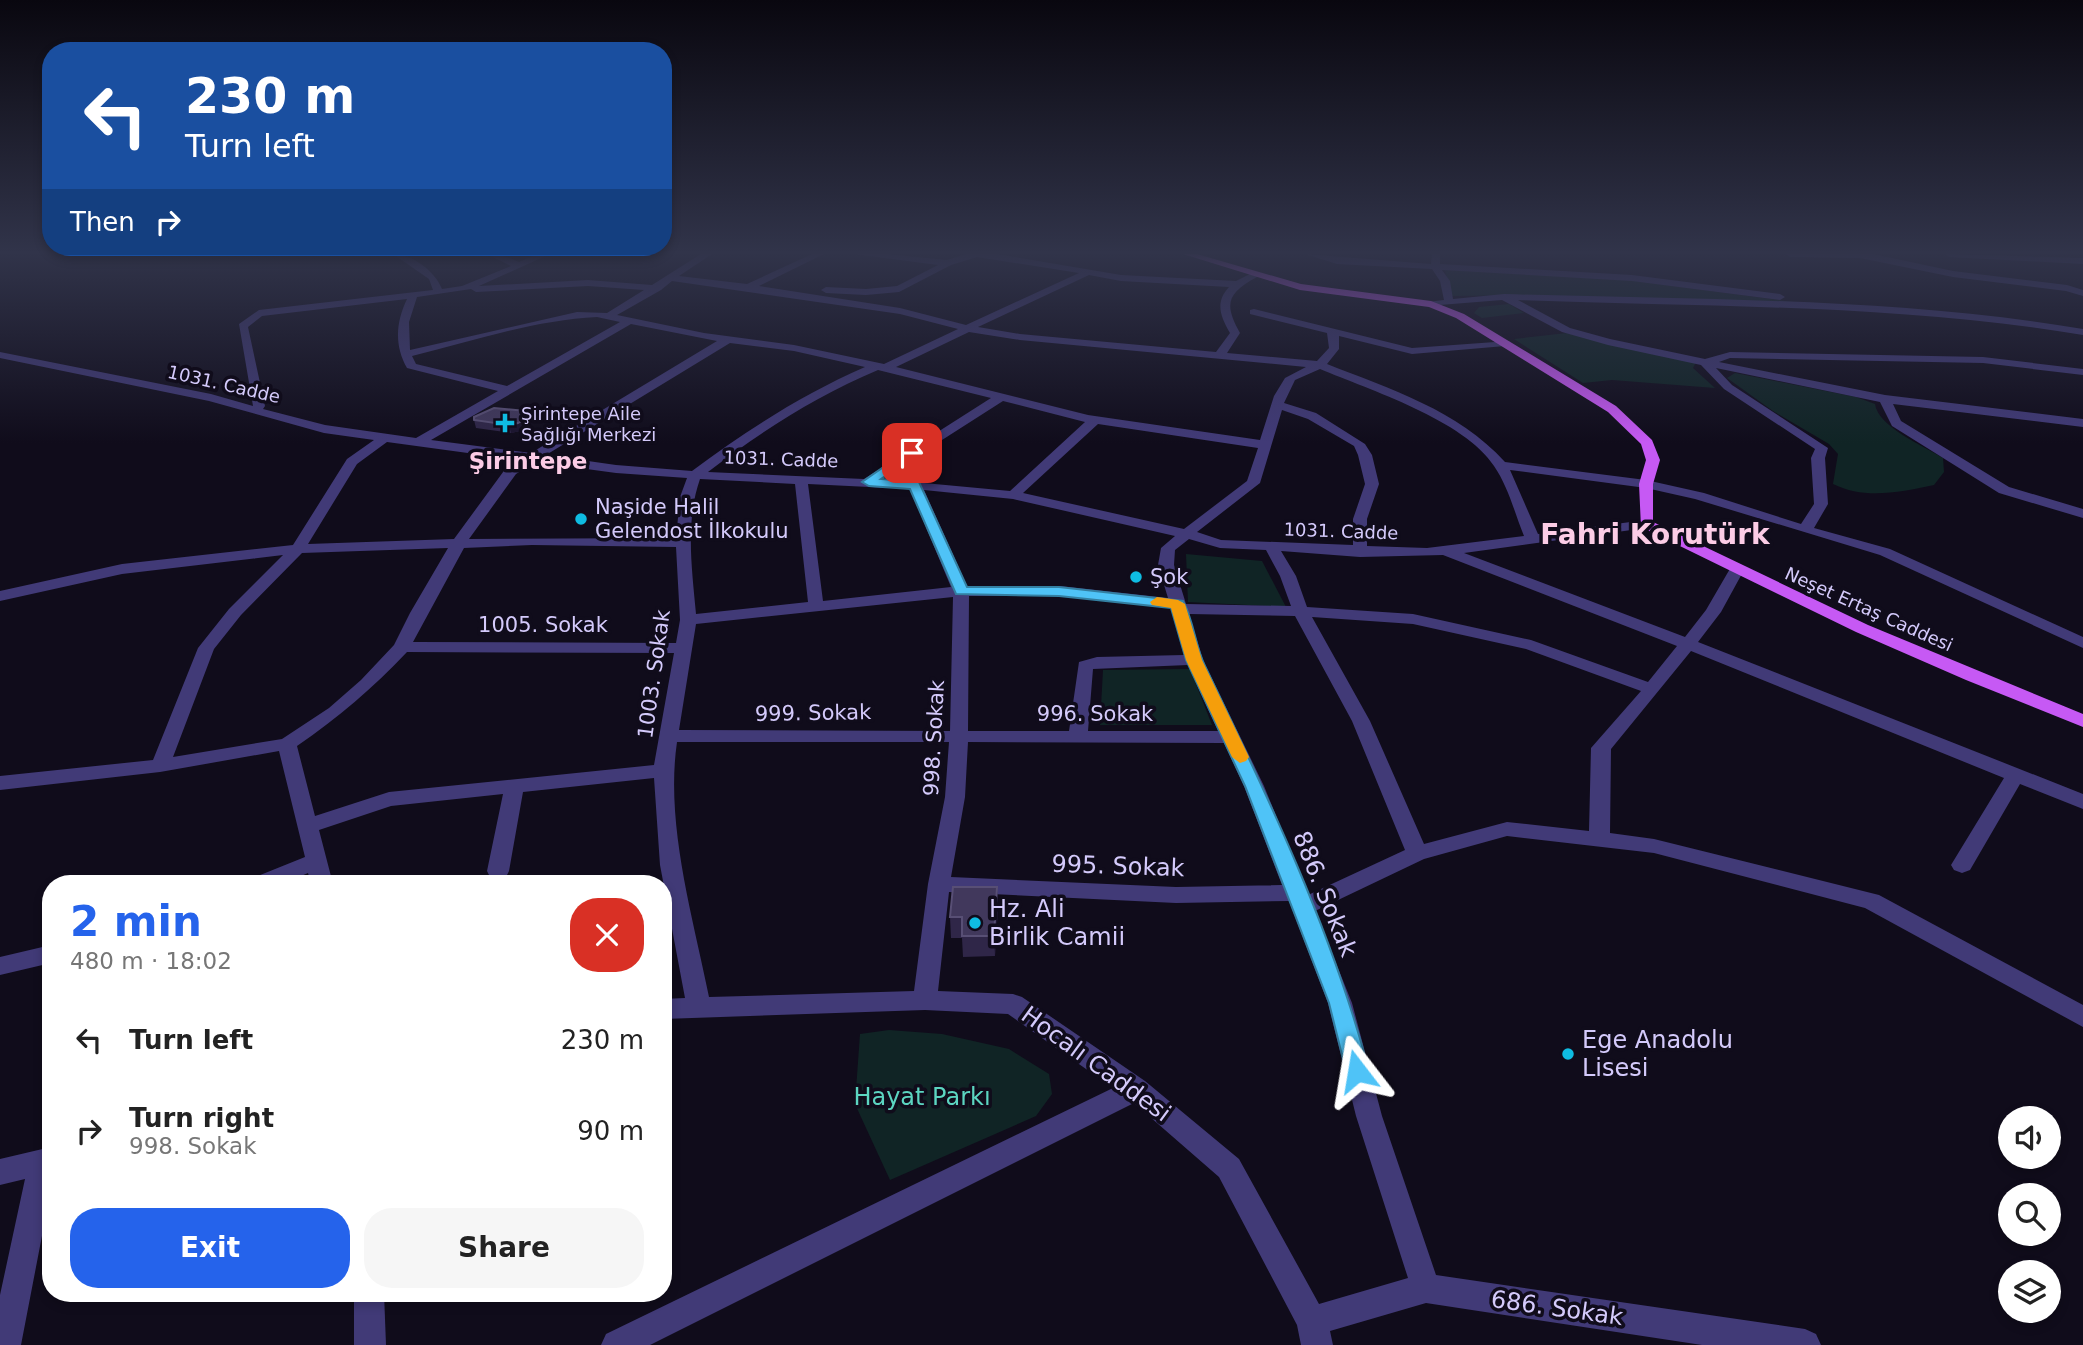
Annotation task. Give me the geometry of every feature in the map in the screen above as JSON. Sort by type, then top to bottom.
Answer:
[{"type":"main road","points":[[1461,317],[1612,409],[1647,443],[1653,460],[1646,484],[1646,524]]},
{"type":"main road","name":"Neşet Ertaş Caddesi","points":[[1646,524],[1736,570],[1881,637],[2083,721]]},
{"type":"street","points":[[253,317],[243,326],[259,406],[256,410]]},
{"type":"street","points":[[404,317],[401,324],[411,366],[508,390]]},
{"type":"street","points":[[407,354],[575,317]]},
{"type":"street","points":[[614,317],[728,339],[794,348],[1095,420],[1266,445]]},
{"type":"street","points":[[922,317],[969,329],[1086,345],[1288,360],[1320,365],[1416,405],[1454,425],[1483,445],[1502,465],[1533,539]]},
{"type":"street","points":[[695,475],[750,434],[828,387],[882,367],[993,317]]},
{"type":"street","points":[[1219,356],[1235,333],[1224,317]]},
{"type":"street","points":[[1273,317],[1412,351],[1505,343]]},
{"type":"street","points":[[1541,317],[1566,330],[1885,399],[2082,423]]},
{"type":"street","points":[[1970,317],[2005,319],[2083,332]]},
{"type":"street","points":[[416,443],[631,320]]},
{"type":"street","points":[[1187,534],[1254,483],[1277,405],[1291,378],[1301,371],[1320,365],[1334,349],[1334,334],[1331,331]]},
{"type":"street","points":[[0,783],[160,766],[286,744],[335,712],[367,684],[401,647],[458,544],[511,471],[728,339]]},
{"type":"street","name":"1031. Cadde","points":[[0,355],[211,398],[324,429],[534,458],[695,475],[869,482],[1013,495],[1187,534],[1220,544],[1427,553],[1646,524]]},
{"type":"street","points":[[1705,362],[1730,355],[1983,360],[2083,372]]},
{"type":"street","points":[[1705,362],[1728,387],[1822,448],[1818,458],[1821,503],[1805,530]]},
{"type":"street","points":[[869,482],[1001,397]]},
{"type":"street","points":[[1885,399],[1896,423],[2004,491],[2083,514]]},
{"type":"street","points":[[1277,405],[1312,416],[1359,444],[1365,455],[1372,484],[1360,519],[1360,552]]},
{"type":"street","points":[[1013,495],[1095,420]]},
{"type":"street","points":[[160,766],[206,648],[235,612],[298,549],[352,462],[384,438]]},
{"type":"street","points":[[1502,465],[1646,484],[1699,496],[1885,552],[2083,642]]},
{"type":"street","name":"1003. Sokak","points":[[695,475],[687,497],[683,543],[688,620],[663,771],[671,865],[699,1007]]},
{"type":"street","points":[[801,479],[816,606]]},
{"type":"street","name":"998. Sokak","points":[[915,485],[961,591],[959,736],[955,797],[939,884],[925,1000]]},
{"type":"street","points":[[2062,507],[2083,508]]},
{"type":"street","name":"886. Sokak","points":[[1187,534],[1168,548],[1166,565],[1194,660],[1254,786],[1340,1003],[1369,1116],[1426,1289]]},
{"type":"street","points":[[0,593],[122,569],[298,549],[532,541],[683,543]]},
{"type":"street","points":[[1271,547],[1288,576],[1301,611],[1362,721],[1417,853]]},
{"type":"street","points":[[1445,551],[1514,575],[2083,802]]},
{"type":"street","points":[[1599,839],[1601,748],[1713,612],[1736,570]]},
{"type":"street","points":[[688,620],[961,591],[1059,591],[1179,607],[1301,611],[1413,619],[1531,645],[1651,689]]},
{"type":"street","name":"1005. Sokak","points":[[401,647],[684,648]]},
{"type":"street","points":[[1078,737],[1085,666],[1097,662],[1194,660]]},
{"type":"street","name":"999. Sokak","points":[[667,736],[959,736]]},
{"type":"street","name":"996. Sokak","points":[[959,736],[1231,737]]},
{"type":"street","points":[[286,744],[320,875]]},
{"type":"street","points":[[307,826],[389,799],[663,771]]},
{"type":"street","points":[[1962,865],[2015,776]]},
{"type":"street","points":[[498,871],[514,787]]},
{"type":"street","points":[[1298,900],[1417,853],[1507,829],[1654,846],[1871,901],[2083,1017]]},
{"type":"street","points":[[284,875],[317,862]]},
{"type":"street","name":"995. Sokak","points":[[939,884],[1298,900]]},
{"type":"street","points":[[0,966],[42,956]]},
{"type":"street","name":"Hocalı Caddesi","points":[[672,1008],[925,1000],[1013,1004],[1136,1088],[1229,1168],[1315,1333]]},
{"type":"street","points":[[617,1345],[1136,1088]]},
{"type":"street","points":[[0,1172],[42,1162]]},
{"type":"street","points":[[5,1345],[6,1305],[42,1175]]},
{"type":"street","name":"686. Sokak","points":[[1315,1333],[1426,1289],[1805,1345]]},
{"type":"street","points":[[369,1302],[370,1345]]},
{"type":"green space","points":[[1567,333],[1696,362],[1693,368],[1715,388],[1612,380],[1583,383],[1514,339]]},
{"type":"green space","points":[[1735,373],[1856,397],[1875,404],[1884,420],[1893,428],[1943,458],[1944,472],[1934,485],[1896,492],[1858,492],[1833,484],[1838,454],[1829,444],[1773,411],[1727,378]]},
{"type":"green space","points":[[1186,554],[1262,561],[1286,607],[1188,602]]},
{"type":"green space","points":[[1190,669],[1212,725],[1100,725],[1103,670]]},
{"type":"green space","name":"Hayat Parkı","points":[[889,1030],[942,1034],[1009,1049],[1049,1074],[1052,1094],[1036,1116],[890,1180],[855,1104],[860,1034]]},
{"type":"building","points":[[494,408],[536,412],[518,423],[509,425],[474,420],[474,417]]},
{"type":"building","points":[[953,887],[997,887],[994,936],[962,936],[962,917],[950,917]]},
{"type":"slow traffic","points":[[1157,602],[1178,604],[1194,660],[1240,757]]},
{"type":"place","name":"Şirintepe Aile Sağlığı Merkezi","points":[[505,423]]},
{"type":"place","name":"Naşide Halil Gelendost İlkokulu","points":[[581,519]]},
{"type":"place","name":"Şok","points":[[1136,577]]},
{"type":"place","name":"Hz. Ali Birlik Camii","points":[[975,923]]},
{"type":"place","name":"Ege Anadolu Lisesi","points":[[1568,1054]]},
{"type":"district","name":"Şirintepe","points":[[528,461]]},
{"type":"district","name":"Fahri Korutürk","points":[[1655,534]]},
{"type":"route","points":[[912,453],[869,482],[915,485],[961,591],[1059,591],[1178,604],[1194,660],[1254,786],[1340,1003],[1357,1071]]}]
